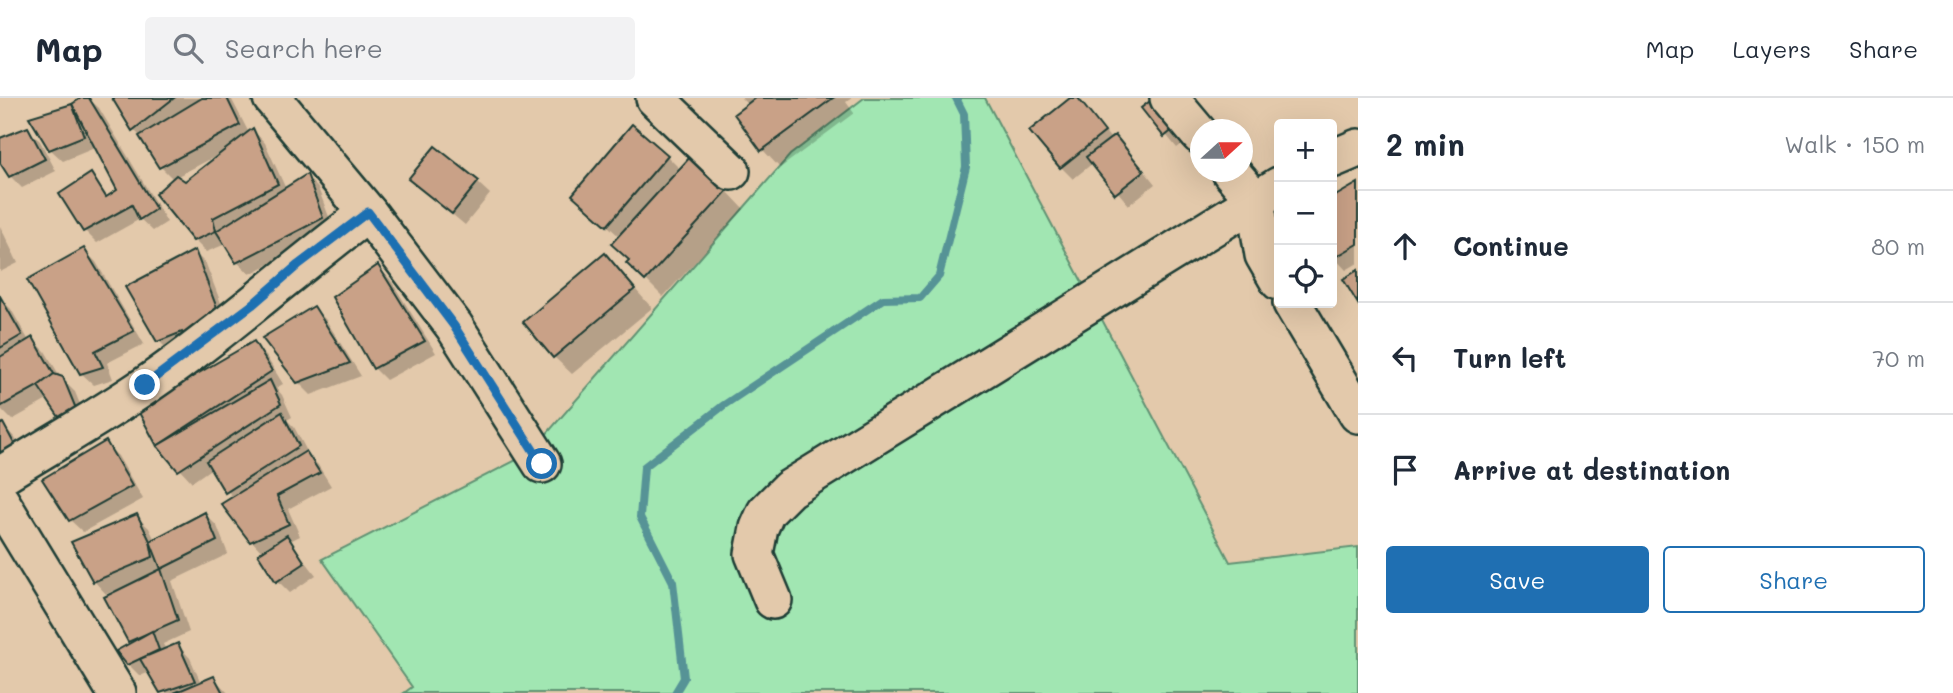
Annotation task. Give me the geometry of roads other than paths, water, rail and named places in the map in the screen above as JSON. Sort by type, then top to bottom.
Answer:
[{"type":"street","points":[[272,98],[368,212],[454,326],[542,464]]},
{"type":"street","points":[[655,98],[731,170]]},
{"type":"street","points":[[1169,98],[1190,123]]},
{"type":"street","points":[[1337,157],[1358,148]]},
{"type":"street","points":[[1248,182],[1267,193]]},
{"type":"street","points":[[1267,193],[1264,255],[1274,272]]},
{"type":"street","points":[[774,600],[754,554],[759,528],[766,512],[789,489],[1267,193]]},
{"type":"street","points":[[0,475],[145,385],[252,305],[298,265],[368,212]]},
{"type":"street","points":[[1295,308],[1358,414]]},
{"type":"street","points":[[0,501],[117,693]]},
{"type":"waterway","points":[[675,693],[684,678],[673,582],[640,517],[644,467],[724,405],[883,299],[920,298],[939,276],[966,167],[964,114],[956,98]]}]
